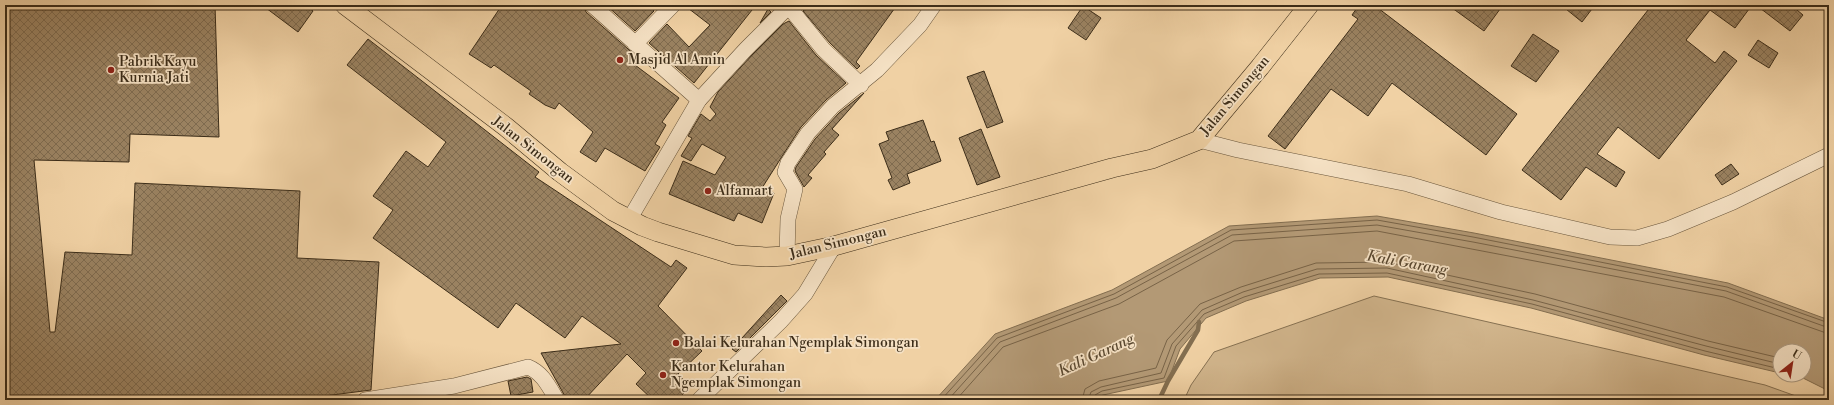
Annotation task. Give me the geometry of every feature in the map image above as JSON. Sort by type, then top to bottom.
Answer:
[{"type":"main road","name":"Jalan Simongan","points":[[345,5],[506,127],[560,172],[613,211],[629,220],[658,232],[734,255],[766,257],[787,256],[834,246],[1112,168],[1152,159],[1198,140],[1309,5]]},
{"type":"street","points":[[592,5],[699,100]]},
{"type":"street","points":[[635,44],[673,5]]},
{"type":"street","points":[[787,256],[788,219],[795,189],[786,175],[785,169],[808,133],[833,106],[861,85],[877,70],[920,25],[934,5]]},
{"type":"street","points":[[629,220],[699,100],[746,49],[790,6],[823,49],[861,85]]},
{"type":"street","points":[[1198,140],[1238,150],[1408,184],[1501,212],[1610,237],[1623,238],[1647,236],[1668,229],[1733,202],[1829,155]]},
{"type":"street","points":[[698,400],[782,321],[805,294],[834,246]]},
{"type":"street","points":[[365,400],[454,386],[528,367],[535,370],[543,377],[557,400]]},
{"type":"shaded area","points":[[1374,296],[1765,385],[1807,400],[1184,400],[1191,385],[1214,352]]},
{"type":"water","name":"Kali Garang","points":[[1377,216],[1474,233],[1728,283],[1829,320],[1829,391],[1812,382],[1812,343],[1772,343],[1772,371],[1704,355],[1531,308],[1388,277],[1320,278],[1246,301],[1206,318],[1180,349],[1168,381],[1103,395],[1093,400],[935,400],[995,334],[1112,290],[1229,226]]},
{"type":"building","points":[[5,5],[215,5],[219,137],[130,134],[129,162],[34,160],[50,332],[55,332],[65,252],[132,255],[135,183],[300,191],[297,258],[379,262],[371,390],[293,400],[5,400]]},
{"type":"building","points":[[262,5],[305,5],[313,11],[298,32]]},
{"type":"building","points":[[502,5],[583,5],[586,12],[636,56],[631,62],[679,98],[662,122],[666,125],[655,144],[660,147],[645,171],[605,148],[596,162],[580,152],[593,132],[559,103],[555,109],[545,105],[529,94],[531,91],[494,65],[491,68],[469,54]]},
{"type":"building","points":[[606,5],[649,5],[654,11],[635,31]]},
{"type":"building","points":[[684,5],[756,5],[694,83],[649,43],[667,24],[689,47],[710,25]]},
{"type":"building","points":[[811,5],[897,5],[856,62],[860,66],[857,69],[830,43],[803,11]]},
{"type":"building","points":[[1359,5],[1374,5],[1517,114],[1486,155],[1392,83],[1368,116],[1331,89],[1285,149],[1268,136],[1358,19],[1352,15]]},
{"type":"building","points":[[1448,5],[1503,5],[1484,31]]},
{"type":"building","points":[[1561,5],[1595,5],[1582,22]]},
{"type":"building","points":[[1652,5],[1752,5],[1735,28],[1710,10],[1686,40],[1715,63],[1724,51],[1737,61],[1659,159],[1618,127],[1597,154],[1625,172],[1616,187],[1586,167],[1561,200],[1522,170]]},
{"type":"building","points":[[1756,5],[1791,5],[1803,15],[1790,31]]},
{"type":"building","points":[[1083,6],[1101,18],[1086,40],[1068,28]]},
{"type":"building","points":[[768,9],[771,12],[760,23]]},
{"type":"building","points":[[789,21],[816,55],[846,83],[826,100],[801,127],[762,188],[774,193],[762,223],[738,213],[734,221],[669,194],[683,161],[715,175],[726,157],[702,144],[691,161],[681,156],[692,138],[688,136],[701,114],[710,121],[716,114],[710,107],[718,92],[783,24]]},
{"type":"building","points":[[1533,34],[1559,51],[1536,82],[1511,66]]},
{"type":"building","points":[[368,39],[539,172],[535,177],[671,267],[676,260],[687,268],[658,306],[702,351],[678,374],[690,387],[677,400],[653,400],[636,384],[646,373],[627,354],[584,400],[567,400],[541,353],[621,344],[582,316],[565,338],[516,303],[498,328],[373,238],[393,210],[373,196],[406,151],[428,167],[446,142],[347,65]]},
{"type":"building","points":[[1758,40],[1778,53],[1769,68],[1748,55]]},
{"type":"building","points":[[984,71],[1003,122],[987,128],[967,77]]},
{"type":"building","points":[[864,93],[832,129],[839,135],[824,152],[826,154],[808,175],[812,178],[804,187],[795,171],[796,167],[815,139],[839,113]]},
{"type":"building","points":[[923,120],[931,142],[934,141],[941,161],[907,174],[910,183],[893,190],[888,180],[892,178],[879,144],[889,140],[886,132]]},
{"type":"building","points":[[981,129],[1000,177],[977,185],[959,138]]},
{"type":"building","points":[[1731,164],[1739,174],[1722,185],[1715,175]]},
{"type":"building","points":[[781,295],[787,301],[736,352],[732,349]]},
{"type":"building","points":[[527,377],[531,379],[533,392],[511,396],[508,381]]},
{"type":"waterway","points":[[1159,400],[1168,381],[1198,330],[1199,322]]},
{"type":"place","name":"Masjid Al Amin","points":[[620,60]]},
{"type":"place","name":"Pabrik Kayu Kurnia Jati","points":[[111,70]]},
{"type":"place","name":"Alfamart","points":[[708,191]]},
{"type":"place","name":"Balai Kelurahan Ngemplak Simongan","points":[[676,343]]},
{"type":"place","name":"Kantor Kelurahan Ngemplak Simongan","points":[[663,375]]}]
